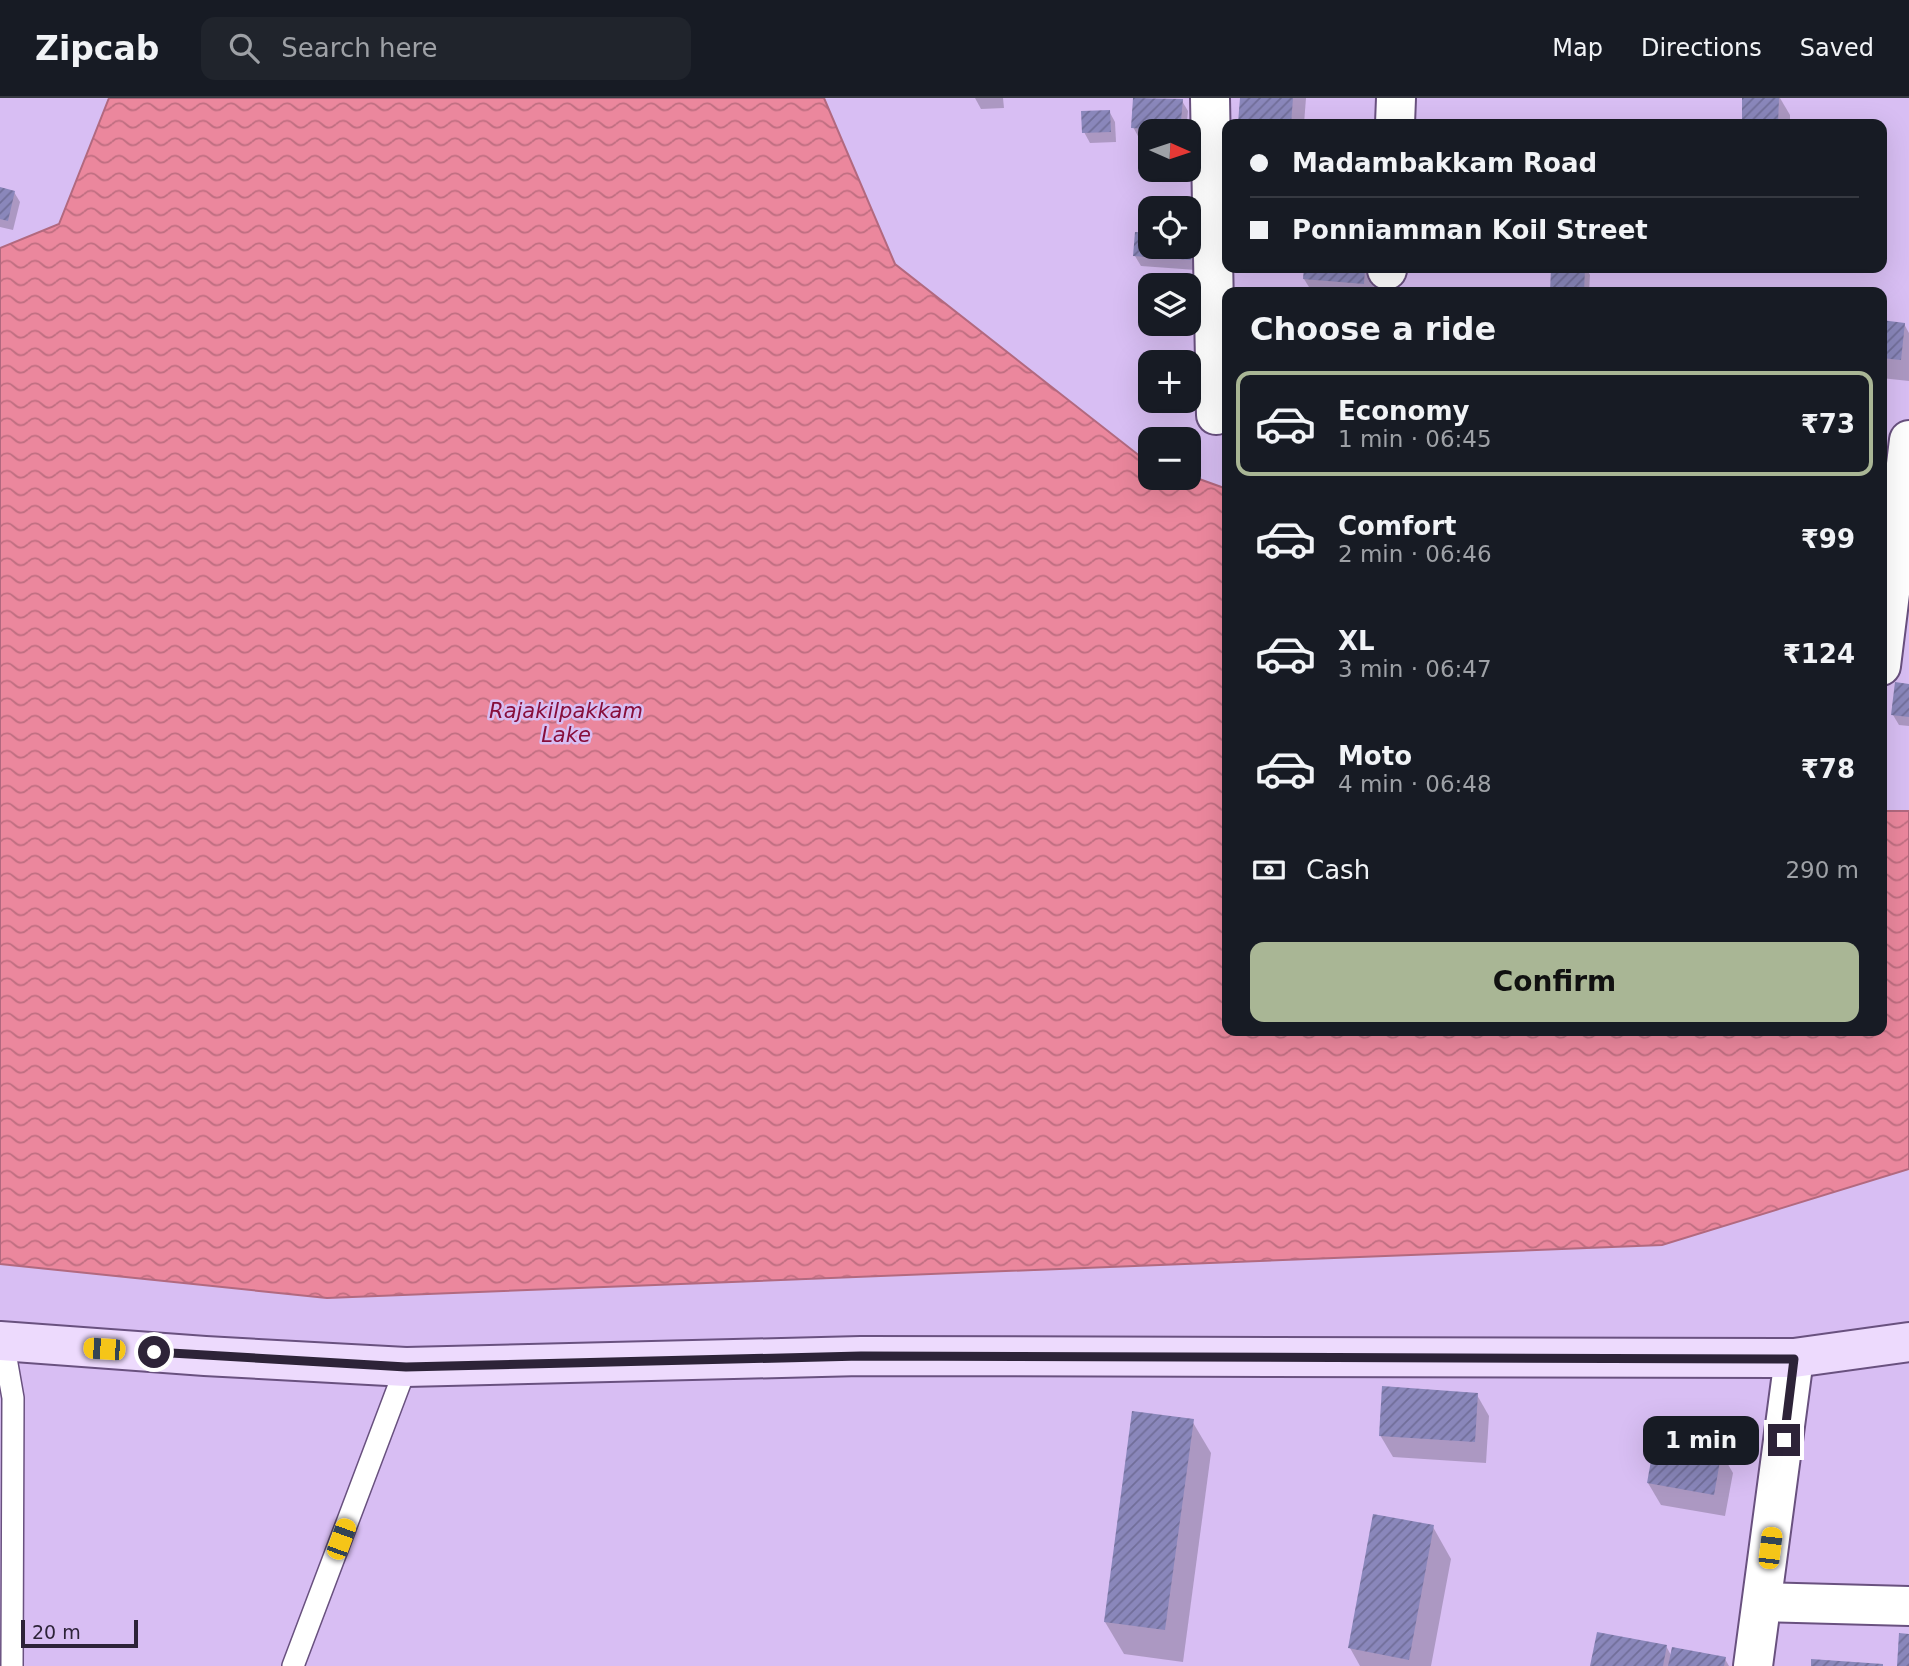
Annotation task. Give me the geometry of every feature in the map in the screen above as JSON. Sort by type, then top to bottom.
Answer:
[{"type":"street","points":[[1210,98],[1216,415]]},
{"type":"street","points":[[1395,119],[1396,98]]},
{"type":"street","points":[[1887,618],[1909,440]]},
{"type":"street","points":[[1,1341],[406,1367],[861,1356],[1794,1359],[1909,1342]]},
{"type":"street","points":[[1753,1666],[1794,1359]]},
{"type":"street","points":[[1763,1602],[1909,1606]]},
{"type":"lane","points":[[1,1341],[13,1398],[12,1666]]},
{"type":"lane","points":[[293,1666],[406,1367]]},
{"type":"water","name":"Rajakilpakkam Lake","points":[[109,98],[824,98],[895,264],[1138,455],[1138,490],[1201,490],[1201,480],[1222,487],[1222,1036],[1887,1036],[1887,811],[1909,811],[1909,1169],[1662,1245],[327,1298],[0,1264],[0,248],[59,224]]},
{"type":"building","points":[[1133,98],[1183,99],[1181,119],[1138,119],[1138,128],[1131,128]]},
{"type":"building","points":[[1240,98],[1293,98],[1291,119],[1238,119]]},
{"type":"building","points":[[1742,98],[1779,98],[1778,119],[1742,119]]},
{"type":"building","points":[[1110,110],[1111,132],[1082,133],[1081,111]]},
{"type":"building","points":[[0,187],[15,191],[8,221],[0,219]]},
{"type":"building","points":[[1135,232],[1138,232],[1138,256],[1133,256]]},
{"type":"building","points":[[1304,273],[1365,273],[1364,284],[1303,279]]},
{"type":"building","points":[[1551,273],[1585,273],[1584,287],[1550,287]]},
{"type":"building","points":[[1887,321],[1905,323],[1901,360],[1887,359]]},
{"type":"building","points":[[1895,682],[1909,684],[1909,717],[1891,715]]},
{"type":"building","points":[[1382,1386],[1478,1393],[1475,1442],[1379,1436]]},
{"type":"building","points":[[1132,1411],[1194,1419],[1165,1630],[1104,1622]]},
{"type":"building","points":[[1655,1438],[1722,1450],[1714,1495],[1647,1483]]},
{"type":"building","points":[[1373,1514],[1434,1525],[1409,1660],[1348,1648]]},
{"type":"building","points":[[1597,1632],[1667,1645],[1663,1666],[1590,1666]]},
{"type":"building","points":[[1899,1633],[1909,1634],[1909,1666],[1897,1666]]},
{"type":"building","points":[[1672,1647],[1726,1657],[1724,1666],[1668,1666]]},
{"type":"building","points":[[1811,1659],[1883,1664],[1883,1666],[1811,1666]]},
{"type":"route","points":[[154,1352],[406,1367],[861,1356],[1794,1359],[1784,1440]]}]
